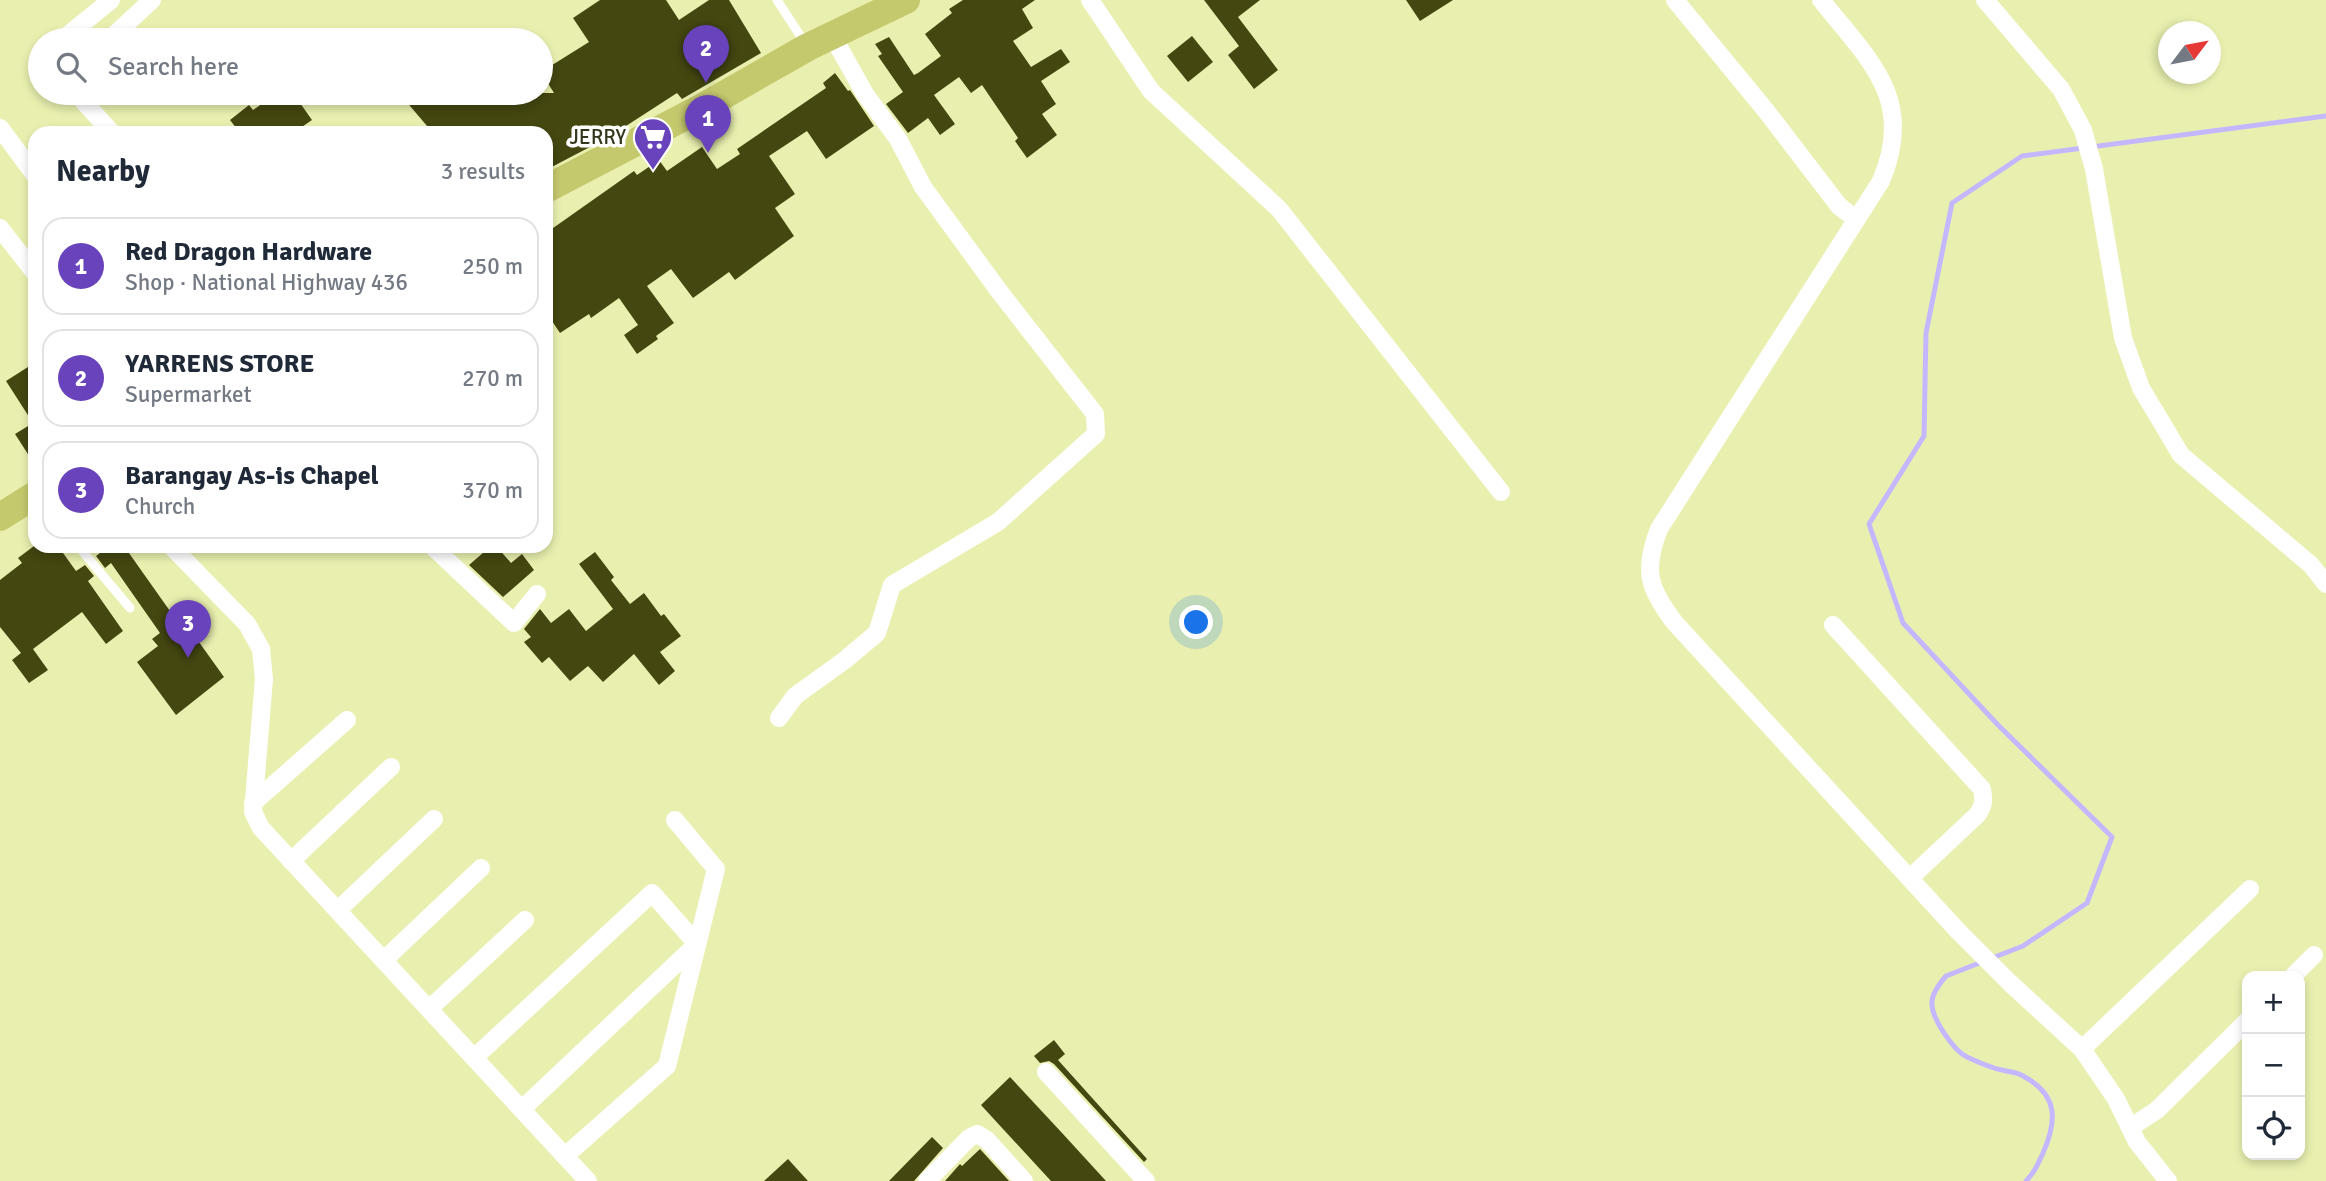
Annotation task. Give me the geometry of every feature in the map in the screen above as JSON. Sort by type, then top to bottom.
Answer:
[{"type":"main road","points":[[553,186],[820,41],[906,0]]},
{"type":"main road","points":[[0,517],[28,499]]},
{"type":"street","points":[[77,28],[111,0]]},
{"type":"street","points":[[121,28],[152,0]]},
{"type":"street","points":[[1090,0],[1151,90],[1279,209],[1501,492]]},
{"type":"street","points":[[1675,0],[1768,112],[1839,206],[1856,219]]},
{"type":"street","points":[[1821,0],[1875,71],[1890,100],[1895,128],[1888,165],[1881,181],[1659,529],[1650,552],[1651,581],[1659,602],[1675,622],[1958,932],[2082,1049],[2102,1075],[2143,1151],[2168,1181]]},
{"type":"street","points":[[1985,0],[2061,89],[2083,130],[2094,169],[2123,338],[2141,388],[2181,455],[2311,565],[2326,584]]},
{"type":"street","points":[[779,718],[794,696],[845,660],[877,633],[892,585],[998,522],[1096,434],[1096,414],[999,291],[923,187],[898,139],[820,41]]},
{"type":"street","points":[[87,105],[106,126]]},
{"type":"street","points":[[0,128],[28,166]]},
{"type":"street","points":[[0,228],[28,265]]},
{"type":"street","points":[[178,553],[247,624],[261,649],[264,679],[253,803],[253,811],[261,828],[588,1181]]},
{"type":"street","points":[[439,553],[514,623],[537,594]]},
{"type":"street","points":[[1833,625],[1982,789],[1984,799],[1977,816],[1910,878]]},
{"type":"street","points":[[253,803],[347,720]]},
{"type":"street","points":[[291,861],[391,768]]},
{"type":"street","points":[[338,910],[434,819]]},
{"type":"street","points":[[565,1156],[667,1066],[716,870],[675,821]]},
{"type":"street","points":[[384,960],[481,869]]},
{"type":"street","points":[[2082,1049],[2250,889]]},
{"type":"street","points":[[475,1057],[652,893],[697,944]]},
{"type":"street","points":[[429,1009],[525,920]]},
{"type":"street","points":[[522,1109],[697,944]]},
{"type":"street","points":[[2298,971],[2314,955]]},
{"type":"street","points":[[2131,1127],[2157,1110],[2242,1026]]},
{"type":"street","points":[[1046,1072],[1146,1181]]},
{"type":"street","points":[[932,1179],[969,1138],[977,1134],[987,1140],[1024,1181]]},
{"type":"lane","points":[[777,0],[820,41]]},
{"type":"lane","points":[[84,553],[130,608]]},
{"type":"building","points":[[600,0],[666,0],[679,20],[709,0],[729,0],[761,53],[682,99],[677,93],[609,137],[553,166],[553,126],[427,126],[409,105],[553,105],[553,64],[589,42],[573,18]]},
{"type":"building","points":[[963,0],[1035,0],[1022,9],[1033,28],[1013,41],[1031,67],[1061,49],[1070,62],[1041,81],[1056,104],[1042,114],[1057,135],[1027,158],[1015,141],[1018,138],[982,85],[971,93],[959,77],[934,95],[955,124],[940,135],[928,118],[908,133],[886,104],[903,92],[878,56],[882,54],[875,44],[889,37],[914,75],[918,73],[941,56],[925,34],[952,13],[949,9]]},
{"type":"building","points":[[1204,0],[1260,0],[1238,17],[1278,70],[1254,89],[1228,55],[1239,46]]},
{"type":"building","points":[[1406,0],[1453,0],[1420,21]]},
{"type":"building","points":[[1192,36],[1213,62],[1188,82],[1167,56]]},
{"type":"building","points":[[835,73],[874,126],[826,159],[807,131],[769,156],[795,194],[775,208],[794,236],[735,280],[729,272],[693,298],[671,269],[647,286],[674,323],[637,354],[624,335],[638,325],[619,298],[591,318],[589,314],[560,333],[553,322],[553,228],[634,171],[637,175],[659,160],[667,171],[702,147],[717,169],[740,154],[737,149],[826,88],[823,83]]},
{"type":"building","points":[[249,105],[253,110],[260,105],[301,105],[312,120],[303,126],[235,126],[230,120]]},
{"type":"building","points":[[28,367],[28,415],[6,381]]},
{"type":"building","points":[[28,426],[28,454],[15,434]]},
{"type":"building","points":[[28,550],[28,553],[63,553],[76,571],[85,565],[94,576],[88,581],[123,631],[106,644],[82,612],[33,649],[48,670],[29,683],[12,660],[21,653],[0,627],[0,580],[22,563],[18,558]]},
{"type":"building","points":[[595,552],[614,577],[611,580],[630,604],[644,593],[661,616],[664,614],[681,636],[660,652],[675,671],[659,685],[634,654],[603,682],[588,666],[570,681],[549,657],[542,663],[524,642],[531,637],[524,629],[540,609],[551,623],[569,609],[586,631],[613,609],[579,564]]},
{"type":"building","points":[[100,553],[129,553],[177,621],[181,617],[224,677],[176,715],[137,662],[158,646],[152,639],[160,633],[111,563],[105,568],[96,556]]},
{"type":"building","points":[[483,553],[502,553],[511,563],[522,554],[534,570],[503,597],[469,565]]},
{"type":"building","points":[[1054,1040],[1065,1054],[1058,1060],[1147,1159],[1144,1162],[1054,1064],[1049,1061],[1040,1063],[1034,1056]]},
{"type":"building","points":[[1010,1077],[1106,1181],[1051,1181],[981,1105]]},
{"type":"building","points":[[932,1137],[943,1148],[914,1181],[889,1181]]},
{"type":"building","points":[[980,1149],[1009,1181],[945,1181],[960,1164],[962,1166]]},
{"type":"building","points":[[788,1159],[808,1181],[764,1181]]},
{"type":"waterway","points":[[2026,1181],[2034,1172],[2048,1141],[2052,1120],[2049,1100],[2035,1083],[2021,1075],[1989,1066],[1962,1054],[1940,1026],[1933,1010],[1933,996],[1946,976],[2023,946],[2087,903],[2112,837],[1998,725],[1903,623],[1869,524],[1924,436],[1926,333],[1952,203],[2022,156],[2326,116]]},
{"type":"place","name":"YARRENS STORE","points":[[706,83]]},
{"type":"place","name":"Red Dragon Hardware","points":[[708,153]]},
{"type":"place","name":"JERRY","points":[[653,171]]},
{"type":"place","name":"Barangay As-is Chapel","points":[[188,658]]}]
